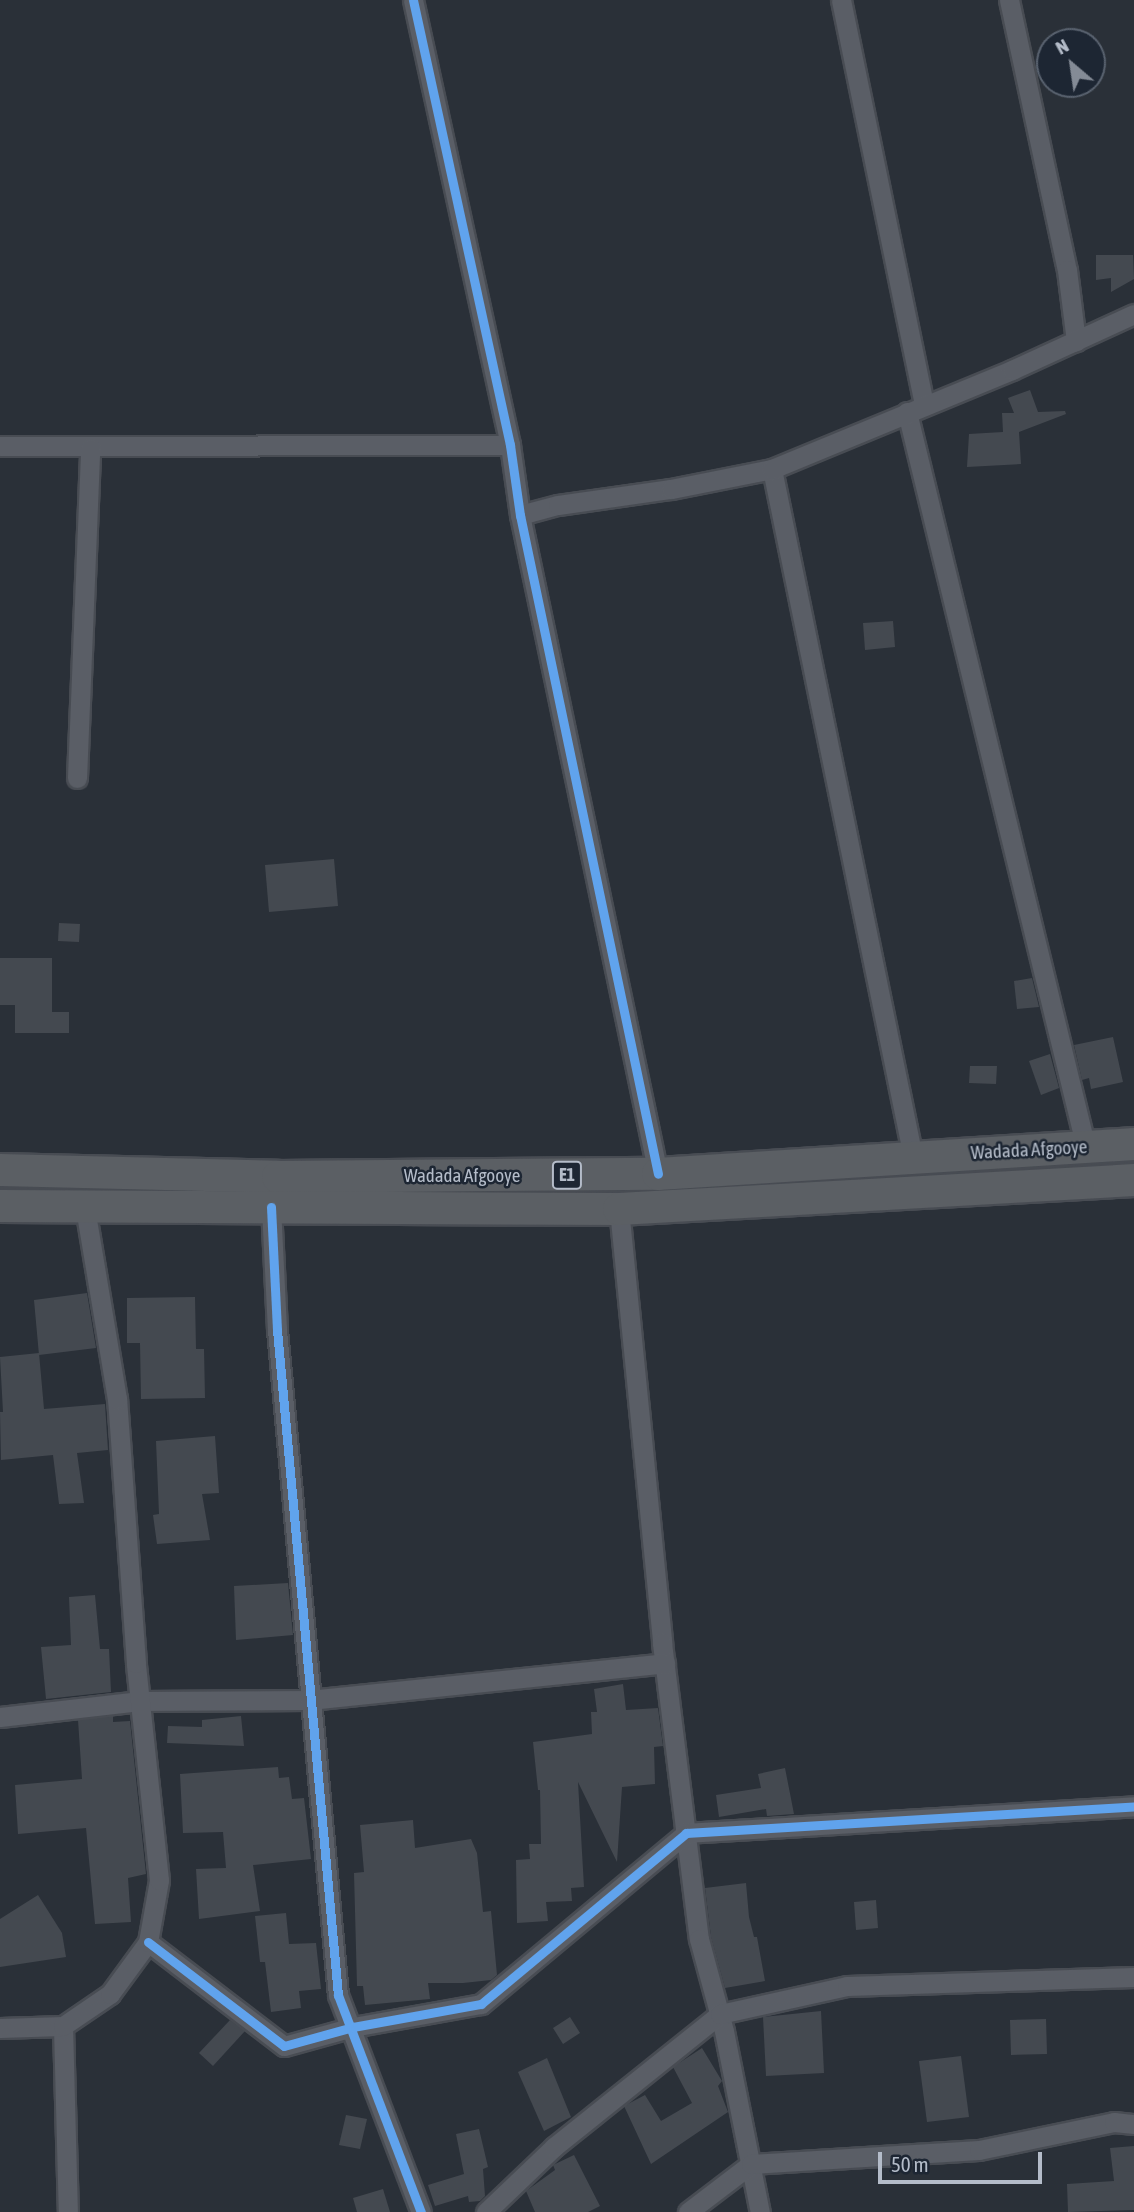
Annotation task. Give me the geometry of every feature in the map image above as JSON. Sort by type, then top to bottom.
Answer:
[{"type":"highway","name":"Wadada Afgooye","points":[[0,1170],[278,1177],[658,1174],[1134,1144]]},
{"type":"highway","name":"Wadada Afgooye","points":[[0,1206],[619,1209],[1134,1180]]},
{"type":"street","points":[[414,0],[510,445],[520,514],[658,1174]]},
{"type":"street","points":[[841,0],[916,409],[1086,1148]]},
{"type":"street","points":[[1009,0],[1067,270],[1076,341]]},
{"type":"street","points":[[520,514],[558,505],[671,489],[772,469],[1134,314]]},
{"type":"street","points":[[0,446],[90,448],[510,445]]},
{"type":"street","points":[[76,778],[90,448]]},
{"type":"street","points":[[772,469],[914,1157]]},
{"type":"street","points":[[271,1207],[277,1330],[338,1995],[353,2027],[421,2212]]},
{"type":"street","points":[[0,2028],[63,2026],[110,1994],[148,1942],[159,1880],[140,1701],[117,1399],[85,1208]]},
{"type":"street","points":[[619,1209],[665,1663],[699,1939],[720,2014],[761,2212]]},
{"type":"street","points":[[0,1717],[140,1701],[309,1700],[665,1663]]},
{"type":"street","points":[[148,1942],[284,2046],[353,2027],[481,2004],[686,1833],[1134,1806]]},
{"type":"street","points":[[486,2212],[554,2147],[720,2014],[847,1986],[1134,1977]]},
{"type":"street","points":[[63,2026],[68,2212]]},
{"type":"street","points":[[688,2212],[751,2164],[979,2150],[1114,2122],[1134,2124]]},
{"type":"building","points":[[1096,255],[1133,255],[1134,279],[1111,292],[1111,278],[1096,280]]},
{"type":"building","points":[[1030,390],[1038,412],[1065,411],[1066,414],[1019,432],[1021,464],[967,467],[969,434],[1003,432],[1002,413],[1014,413],[1008,398]]},
{"type":"building","points":[[893,621],[895,647],[865,650],[863,623]]},
{"type":"building","points":[[334,859],[338,906],[269,912],[265,865]]},
{"type":"building","points":[[59,923],[80,924],[79,942],[58,941]]},
{"type":"building","points":[[0,958],[52,958],[52,1012],[69,1012],[69,1033],[15,1033],[15,1005],[0,1005]]},
{"type":"building","points":[[1032,978],[1039,1007],[1017,1009],[1014,981]]},
{"type":"building","points":[[1113,1037],[1123,1082],[1091,1089],[1089,1078],[1082,1080],[1074,1045]]},
{"type":"building","points":[[1050,1054],[1059,1088],[1041,1095],[1029,1061]]},
{"type":"building","points":[[970,1066],[997,1066],[996,1084],[969,1083]]},
{"type":"building","points":[[87,1293],[96,1348],[39,1355],[34,1300]]},
{"type":"building","points":[[195,1297],[196,1349],[204,1349],[205,1398],[141,1399],[140,1343],[127,1343],[127,1298]]},
{"type":"building","points":[[39,1353],[44,1409],[105,1404],[108,1450],[77,1453],[84,1503],[59,1504],[53,1455],[1,1460],[0,1412],[3,1412],[0,1357]]},
{"type":"building","points":[[215,1436],[219,1493],[202,1494],[210,1540],[157,1544],[153,1515],[159,1514],[156,1441]]},
{"type":"building","points":[[288,1583],[293,1635],[236,1640],[234,1586]]},
{"type":"building","points":[[95,1595],[100,1649],[109,1649],[111,1692],[46,1699],[41,1647],[71,1645],[69,1597]]},
{"type":"building","points":[[623,1684],[626,1710],[658,1708],[663,1746],[654,1747],[655,1784],[622,1787],[617,1862],[578,1782],[584,1887],[571,1888],[572,1901],[546,1902],[548,1921],[517,1923],[516,1860],[530,1859],[529,1844],[541,1844],[540,1790],[533,1742],[592,1734],[591,1712],[597,1712],[594,1689]]},
{"type":"building","points":[[113,1716],[113,1722],[130,1721],[146,1874],[128,1878],[131,1922],[95,1924],[86,1828],[18,1834],[15,1785],[82,1779],[78,1720]]},
{"type":"building","points":[[241,1716],[244,1746],[167,1743],[168,1726],[202,1727],[202,1720]]},
{"type":"building","points":[[278,1767],[279,1778],[289,1777],[292,1799],[304,1798],[311,1859],[253,1865],[260,1911],[199,1919],[196,1869],[226,1868],[223,1832],[183,1833],[180,1774]]},
{"type":"building","points":[[785,1768],[794,1814],[767,1816],[766,1809],[719,1817],[716,1795],[761,1788],[758,1774]]},
{"type":"building","points":[[413,1820],[415,1848],[471,1839],[477,1853],[483,1912],[491,1911],[497,1975],[491,1980],[428,1983],[430,1999],[365,2005],[363,1986],[357,1986],[354,1873],[364,1872],[360,1825]]},
{"type":"building","points":[[746,1883],[749,1917],[754,1937],[757,1937],[765,1981],[725,1988],[711,1937],[705,1888]]},
{"type":"building","points":[[38,1895],[62,1933],[66,1957],[0,1967],[0,1919]]},
{"type":"building","points":[[876,1900],[878,1928],[856,1930],[854,1902]]},
{"type":"building","points":[[286,1913],[289,1944],[316,1943],[321,1989],[299,1991],[301,2008],[271,2012],[265,1962],[260,1962],[255,1916]]},
{"type":"building","points":[[821,2011],[824,2073],[766,2076],[763,2017]]},
{"type":"building","points":[[570,2017],[580,2033],[563,2044],[553,2028]]},
{"type":"building","points":[[1046,2019],[1047,2054],[1011,2055],[1010,2020]]},
{"type":"building","points":[[230,2020],[245,2031],[213,2066],[199,2053]]},
{"type":"building","points":[[702,2048],[722,2081],[718,2086],[728,2112],[651,2164],[624,2106],[645,2095],[661,2121],[692,2103],[673,2067]]},
{"type":"building","points":[[961,2056],[969,2117],[927,2122],[919,2061]]},
{"type":"building","points":[[547,2058],[571,2117],[544,2131],[518,2072]]},
{"type":"building","points":[[346,2115],[367,2119],[360,2149],[339,2145]]},
{"type":"building","points":[[479,2129],[488,2167],[483,2169],[485,2196],[480,2201],[469,2202],[468,2196],[435,2206],[428,2185],[464,2174],[456,2134]]},
{"type":"building","points":[[1134,2146],[1134,2210],[1068,2212],[1067,2184],[1114,2181],[1110,2148]]},
{"type":"building","points":[[574,2155],[600,2206],[588,2212],[535,2212],[526,2191],[555,2170],[553,2165]]},
{"type":"building","points":[[383,2189],[390,2212],[357,2212],[353,2198]]},
{"type":"cycle path","points":[[413,0],[510,445],[520,515],[658,1174]]},
{"type":"cycle path","points":[[271,1207],[277,1330],[338,1995],[421,2212]]},
{"type":"cycle path","points":[[148,1942],[284,2046],[353,2027],[481,2004],[686,1833],[1134,1806]]}]
